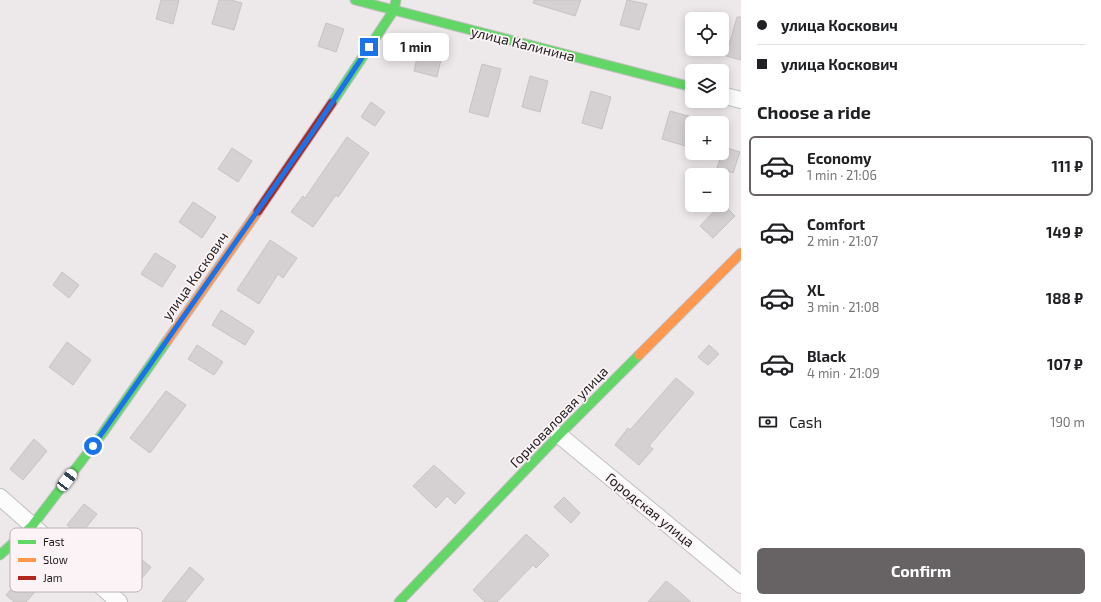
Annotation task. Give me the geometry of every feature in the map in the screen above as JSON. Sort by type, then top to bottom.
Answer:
[{"type":"street","name":"улица Калинина","points":[[355,0],[685,85]]},
{"type":"street","name":"улица Коскович","points":[[32,526],[102,434],[312,133],[394,10],[396,0]]},
{"type":"street","points":[[729,97],[741,100]]},
{"type":"street","name":"Горноваловая улица","points":[[399,602],[560,435],[741,253]]},
{"type":"street","name":"Городская улица","points":[[560,435],[741,585]]},
{"type":"street","points":[[0,497],[34,528]]},
{"type":"street","name":"улица Коскович","points":[[0,555],[10,546]]},
{"type":"street","points":[[108,592],[119,602]]},
{"type":"building","points":[[161,0],[179,0],[173,24],[156,19]]},
{"type":"building","points":[[219,0],[231,0],[242,3],[234,30],[212,24]]},
{"type":"building","points":[[534,0],[581,0],[575,16],[533,3]]},
{"type":"building","points":[[627,0],[647,4],[639,30],[620,25]]},
{"type":"building","points":[[737,17],[741,17],[741,60],[726,56],[729,56],[729,45]]},
{"type":"building","points":[[326,23],[344,29],[336,52],[318,46]]},
{"type":"building","points":[[419,49],[442,55],[437,77],[414,71]]},
{"type":"building","points":[[482,64],[501,69],[488,117],[469,112]]},
{"type":"building","points":[[530,76],[548,81],[540,112],[522,107]]},
{"type":"building","points":[[591,91],[611,97],[602,129],[582,123]]},
{"type":"building","points":[[371,102],[385,112],[375,126],[361,117]]},
{"type":"building","points":[[670,111],[688,116],[685,116],[685,146],[662,139]]},
{"type":"building","points":[[347,137],[369,153],[338,197],[336,195],[313,227],[291,212],[303,196],[305,198]]},
{"type":"building","points":[[232,148],[252,161],[238,182],[218,169]]},
{"type":"building","points":[[729,149],[740,152],[733,173],[729,172],[729,168],[717,168],[720,160],[729,160]]},
{"type":"building","points":[[193,202],[216,217],[202,238],[179,222]]},
{"type":"building","points":[[729,210],[735,216],[713,238],[700,226],[713,212],[729,212]]},
{"type":"building","points":[[270,240],[297,258],[283,278],[278,274],[259,304],[237,290]]},
{"type":"building","points":[[155,253],[176,266],[162,287],[141,274]]},
{"type":"building","points":[[62,272],[79,285],[69,298],[53,285]]},
{"type":"building","points":[[221,310],[254,331],[245,345],[212,325]]},
{"type":"building","points":[[67,342],[91,360],[73,385],[49,367]]},
{"type":"building","points":[[197,345],[223,362],[214,375],[188,359]]},
{"type":"building","points":[[709,345],[719,354],[708,365],[698,357]]},
{"type":"building","points":[[676,378],[694,393],[649,446],[653,449],[639,465],[615,445],[628,428],[630,430]]},
{"type":"building","points":[[166,391],[186,405],[150,453],[130,438]]},
{"type":"building","points":[[34,439],[47,451],[23,480],[10,469]]},
{"type":"building","points":[[434,465],[465,493],[455,504],[447,496],[436,508],[413,486]]},
{"type":"building","points":[[564,497],[580,513],[571,523],[554,507]]},
{"type":"building","points":[[84,504],[97,514],[86,528],[71,528],[67,525]]},
{"type":"building","points":[[526,534],[549,555],[536,568],[533,565],[497,602],[485,602],[473,590]]},
{"type":"building","points":[[142,560],[151,567],[142,578]]},
{"type":"building","points":[[190,567],[204,579],[185,602],[162,602]]},
{"type":"building","points":[[666,581],[676,589],[691,602],[648,602]]},
{"type":"building","points":[[10,590],[10,592],[35,592],[26,602],[14,602],[6,595]]},
{"type":"traffic: fast","points":[[355,0],[685,85]]},
{"type":"traffic: fast","points":[[332,103],[394,10],[396,0]]},
{"type":"traffic: fast","points":[[30,528],[102,434],[167,341]]},
{"type":"traffic: fast","points":[[399,602],[559,435],[639,355]]},
{"type":"traffic: fast","points":[[0,555],[10,546]]},
{"type":"traffic: slow","points":[[167,341],[258,211]]},
{"type":"traffic: slow","points":[[639,355],[741,253]]},
{"type":"traffic: jam","points":[[258,211],[332,103]]},
{"type":"route","points":[[93,446],[312,133],[369,47]]}]
